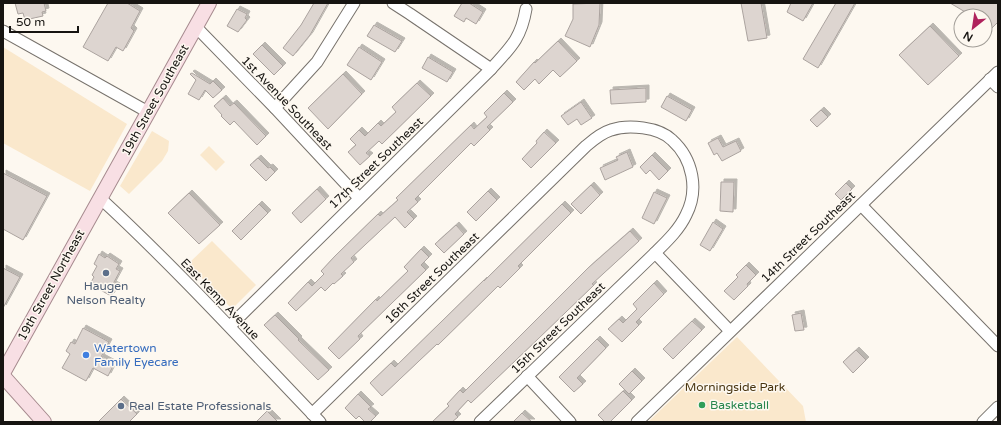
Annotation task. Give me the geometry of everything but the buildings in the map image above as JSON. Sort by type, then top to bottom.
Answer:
[{"type":"main road","name":"19th Street Southeast","points":[[100,198],[209,3]]},
{"type":"main road","name":"19th Street Northeast","points":[[3,374],[100,198]]},
{"type":"main road","points":[[3,374],[44,422]]},
{"type":"street","points":[[275,108],[317,62],[354,3]]},
{"type":"street","points":[[393,3],[491,69]]},
{"type":"street","name":"17th Street Southeast","points":[[230,326],[491,69],[514,44],[524,22],[526,9]]},
{"type":"street","name":"1st Avenue Southeast","points":[[196,27],[275,108],[359,198]]},
{"type":"street","points":[[3,31],[148,112]]},
{"type":"street","name":"14th Street Southeast","points":[[637,422],[861,205],[995,79]]},
{"type":"street","name":"16th Street Southeast","points":[[312,414],[598,136],[610,130],[622,127],[634,127],[659,132],[672,139],[681,150]]},
{"type":"street","name":"15th Street Southeast","points":[[480,422],[655,253],[680,225],[686,215],[693,191],[689,164],[681,150]]},
{"type":"street","name":"East Kemp Avenue","points":[[100,198],[230,326],[320,422]]},
{"type":"street","points":[[861,205],[998,346]]},
{"type":"street","points":[[655,253],[730,331]]},
{"type":"street","points":[[527,376],[570,422]]},
{"type":"street","points":[[983,422],[998,407]]},
{"type":"green space","points":[[3,47],[127,124],[90,191],[3,143]]},
{"type":"green space","points":[[152,131],[169,141],[168,151],[162,161],[129,194],[120,186]]},
{"type":"green space","points":[[209,146],[225,162],[216,171],[200,155]]},
{"type":"green space","points":[[212,241],[256,285],[232,309],[188,264]]},
{"type":"green space","name":"Morningside Park","points":[[737,337],[803,406],[806,422],[648,422]]},
{"type":"place","name":"Haugen Nelson Realty","points":[[106,273]]},
{"type":"place","name":"Watertown Family Eyecare","points":[[86,355]]},
{"type":"place","name":"Basketball","points":[[702,405]]},
{"type":"place","name":"Real Estate Professionals","points":[[121,406]]}]
